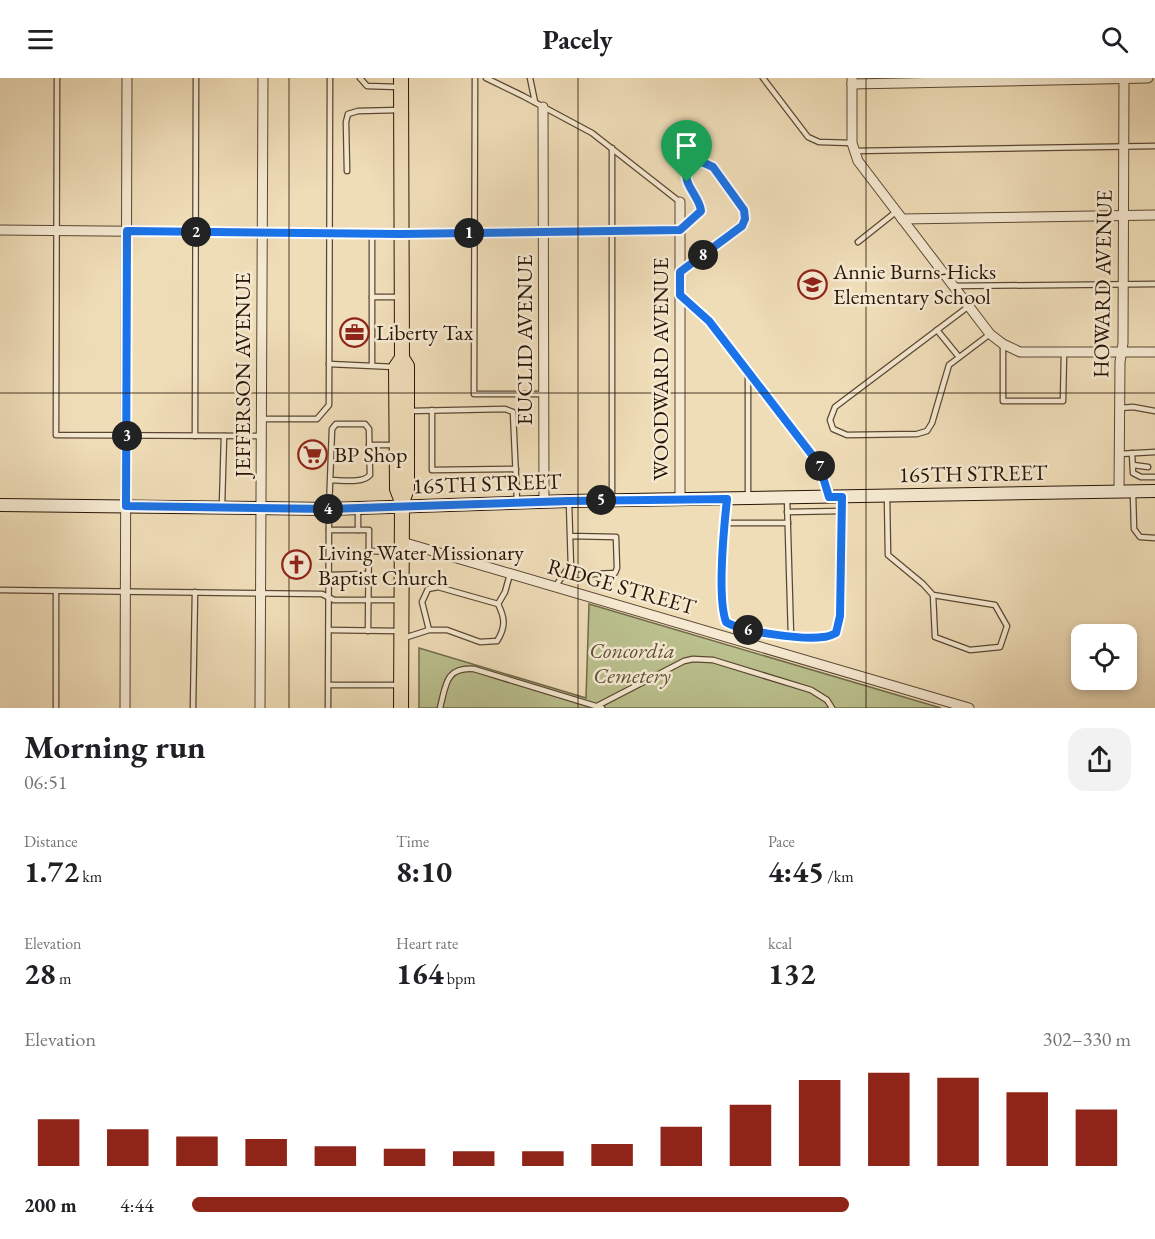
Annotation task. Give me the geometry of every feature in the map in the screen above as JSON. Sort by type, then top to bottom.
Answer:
[{"type":"main road","points":[[401,82],[401,297],[396,445],[397,489],[402,505]]},
{"type":"main road","points":[[399,362],[407,366],[408,411],[407,489],[402,505],[401,708]]},
{"type":"main road","name":"165TH STREET","points":[[0,505],[358,509],[402,505],[612,500],[1155,491]]},
{"type":"street","points":[[125,708],[127,78]]},
{"type":"street","name":"JEFFERSON AVENUE","points":[[261,708],[263,78]]},
{"type":"street","name":"HOWARD AVENUE","points":[[1119,491],[1124,78]]},
{"type":"street","points":[[1148,78],[852,81],[852,147],[858,161],[990,334],[1003,344],[1020,352],[1155,352]]},
{"type":"street","name":"EUCLID AVENUE","points":[[539,104],[543,232],[544,502]]},
{"type":"street","name":"WOODWARD AVENUE","points":[[680,202],[680,500]]},
{"type":"street","points":[[900,215],[1155,215]]},
{"type":"street","points":[[0,230],[329,234],[680,230]]},
{"type":"street","points":[[680,295],[709,321],[819,464],[829,497]]},
{"type":"street","name":"RIDGE STREET","points":[[402,547],[510,574],[969,708]]},
{"type":"lane","points":[[57,78],[56,435],[261,436]]},
{"type":"lane","points":[[195,436],[196,78]]},
{"type":"lane","points":[[261,419],[317,419],[328,405],[330,78]]},
{"type":"lane","points":[[360,78],[367,86],[401,82]]},
{"type":"lane","points":[[375,78],[375,86]]},
{"type":"lane","points":[[475,78],[474,394],[544,394]]},
{"type":"lane","points":[[486,78],[592,133],[680,202]]},
{"type":"lane","points":[[530,78],[539,104]]},
{"type":"lane","points":[[764,78],[808,137],[819,142],[852,147],[1155,146]]},
{"type":"lane","points":[[347,171],[346,122],[348,114],[358,111],[401,110]]},
{"type":"lane","points":[[612,148],[612,500]]},
{"type":"lane","points":[[680,230],[701,211],[687,182],[687,169],[697,163],[710,165],[744,210],[744,222],[742,226],[680,272]]},
{"type":"lane","points":[[858,242],[900,215]]},
{"type":"lane","points":[[372,234],[372,365]]},
{"type":"lane","points":[[954,286],[1155,284]]},
{"type":"lane","points":[[372,297],[401,297]]},
{"type":"lane","points":[[969,306],[835,407],[830,420],[833,429],[847,435],[917,434],[927,431],[932,423],[947,369],[990,334]]},
{"type":"lane","points":[[937,330],[959,357]]},
{"type":"lane","points":[[1003,344],[1003,401],[1064,401],[1064,353]]},
{"type":"lane","points":[[328,364],[372,365],[399,362]]},
{"type":"lane","points":[[748,371],[748,498]]},
{"type":"lane","points":[[1120,408],[1133,407],[1155,411]]},
{"type":"lane","points":[[408,411],[505,409],[513,412],[517,503]]},
{"type":"lane","points":[[432,410],[432,470],[516,469]]},
{"type":"lane","points":[[328,708],[329,509],[330,480],[333,426],[336,424],[365,424],[369,429],[370,475],[367,478],[330,480]]},
{"type":"lane","points":[[222,508],[224,436]]},
{"type":"lane","points":[[369,445],[396,445]]},
{"type":"lane","points":[[1119,453],[1155,452]]},
{"type":"lane","points":[[1132,453],[1133,473],[1141,477],[1155,477]]},
{"type":"lane","points":[[1133,465],[1148,467]]},
{"type":"lane","points":[[1133,491],[1134,529],[1140,537],[1155,538]]},
{"type":"lane","points":[[887,496],[888,555],[933,595],[995,605],[1007,626],[1000,647],[970,650],[935,637],[933,595]]},
{"type":"lane","points":[[727,499],[722,597],[726,622],[753,631],[822,638],[838,630],[842,497]]},
{"type":"lane","points":[[787,498],[791,636]]},
{"type":"lane","points":[[569,501],[571,572],[575,575],[615,573],[617,568],[616,537],[570,536]]},
{"type":"lane","points":[[358,509],[358,530]]},
{"type":"lane","points":[[787,512],[842,511]]},
{"type":"lane","points":[[725,524],[788,523]]},
{"type":"lane","points":[[329,530],[369,530],[368,631]]},
{"type":"lane","points":[[369,551],[402,547]]},
{"type":"lane","points":[[555,587],[566,571],[571,568]]},
{"type":"lane","points":[[329,574],[368,574]]},
{"type":"lane","points":[[498,604],[510,574]]},
{"type":"lane","points":[[329,630],[401,635],[429,630],[447,630],[480,642],[497,641],[503,631],[503,614],[498,604],[438,587],[428,589],[423,602],[429,630]]},
{"type":"lane","points":[[0,590],[322,594],[334,600],[402,600]]},
{"type":"lane","points":[[56,591],[56,708]]},
{"type":"lane","points":[[193,708],[195,592]]},
{"type":"lane","points":[[440,708],[452,673],[467,669],[474,669],[600,707],[684,662],[703,658],[811,690],[827,700],[832,708]]},
{"type":"lane","points":[[328,685],[401,685]]},
{"type":"green space","name":"Concordia Cemetery","points":[[589,604],[941,708],[419,708],[419,648],[586,698]]},
{"type":"place","name":"Annie Burns-Hicks Elementary School","points":[[812,284]]},
{"type":"place","name":"Liberty Tax","points":[[355,332]]},
{"type":"place","name":"BP Shop","points":[[313,454]]},
{"type":"place","name":"Living Water Missionary Baptist Church","points":[[297,565]]},
{"type":"route","points":[[702,162],[710,165],[746,214],[742,226],[680,272],[680,295],[709,321],[819,464],[829,497],[842,497],[840,616],[836,633],[822,638],[791,636],[753,631],[726,622],[722,597],[727,499],[569,501],[329,509],[126,506],[127,231],[401,234],[680,230],[701,211],[687,182],[686,173],[690,166],[702,162]]}]
